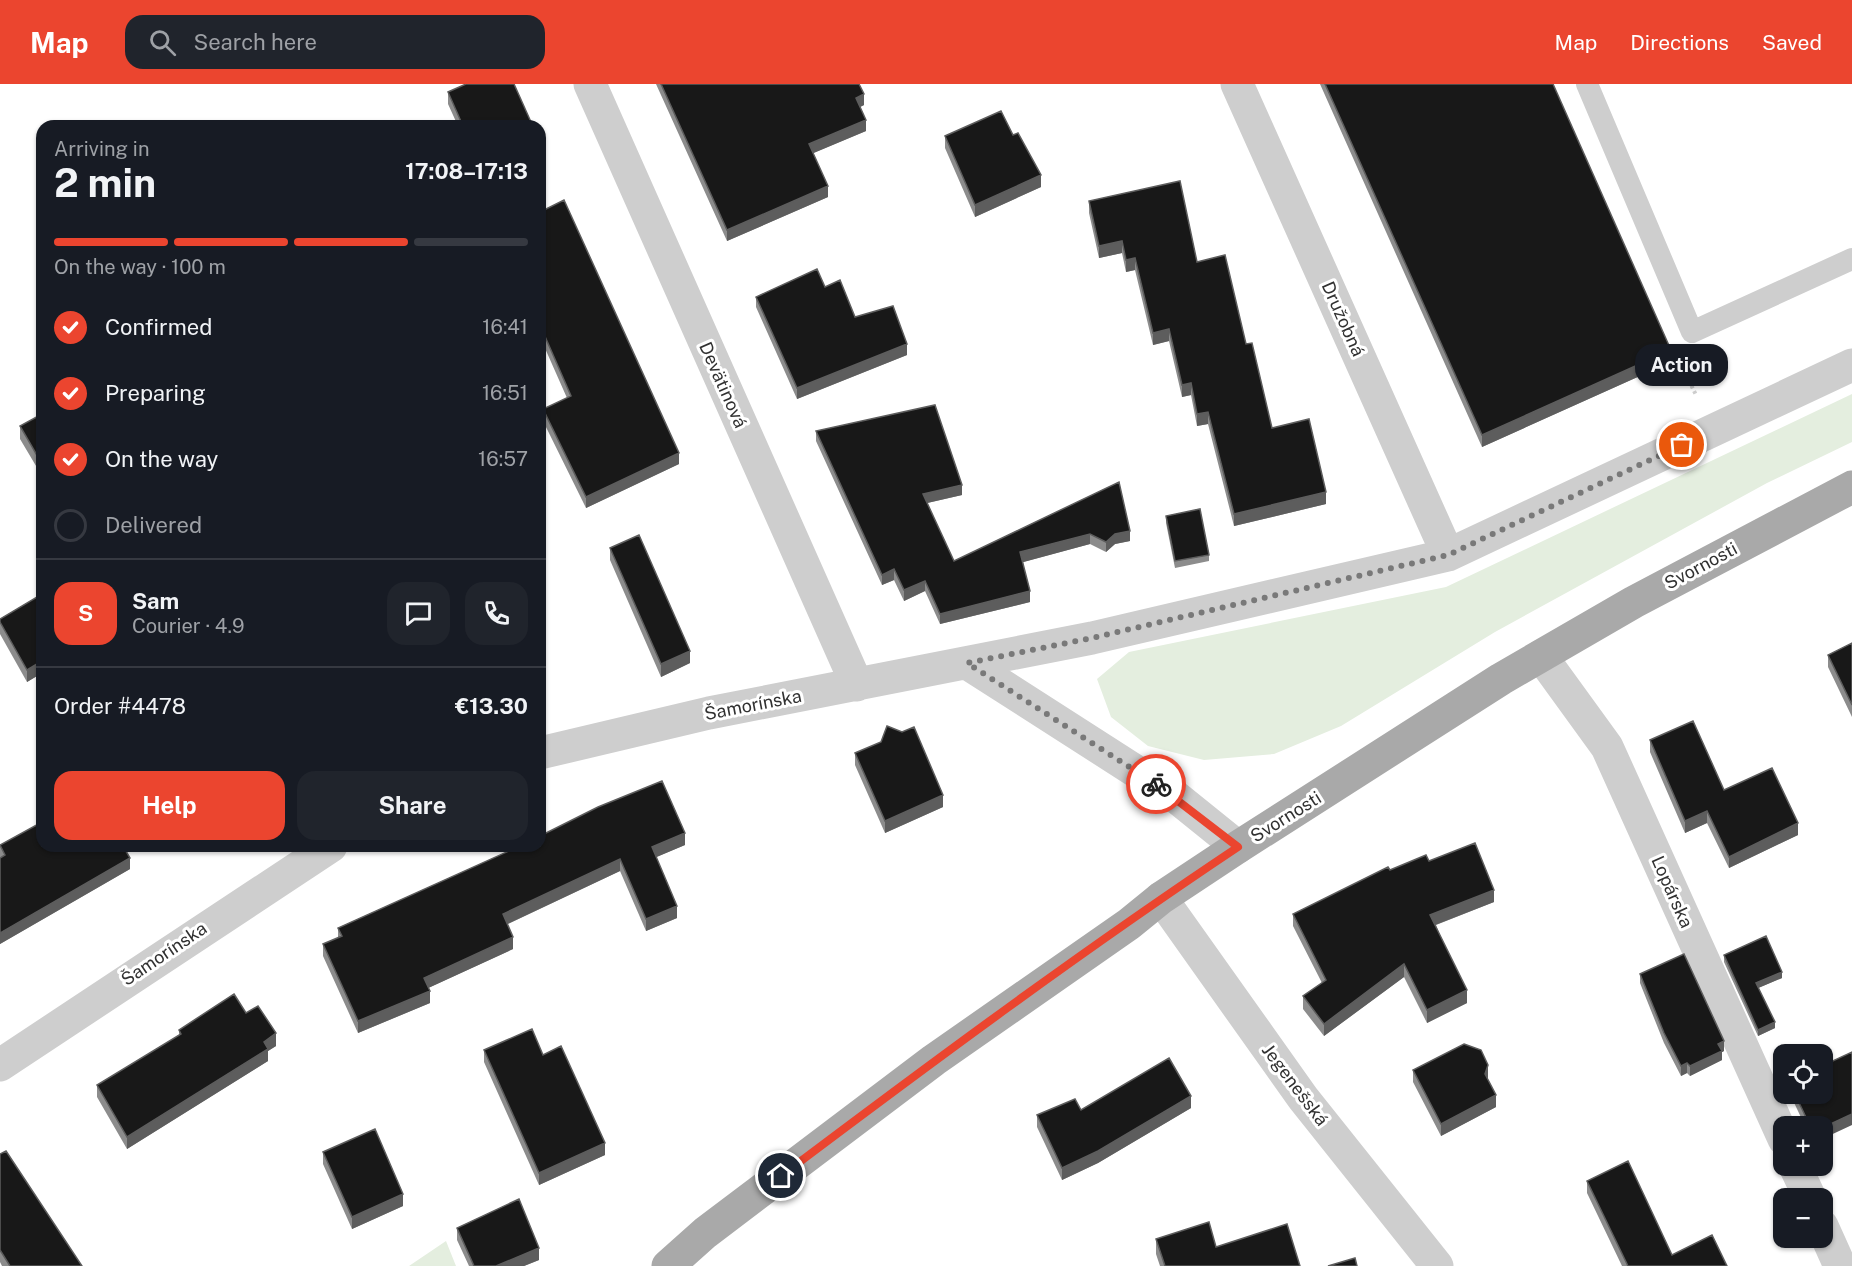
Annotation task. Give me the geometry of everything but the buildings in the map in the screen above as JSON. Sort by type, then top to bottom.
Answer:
[{"type":"main road","name":"Svornosti","points":[[668,1266],[705,1233],[934,1060],[1129,924],[1161,898],[1238,847],[1541,656],[1634,602],[1852,487]]},
{"type":"street","name":"Devätinová","points":[[590,84],[857,685]]},
{"type":"street","name":"Družobná","points":[[1237,84],[1448,555]]},
{"type":"street","name":"Šamorínska","points":[[546,752],[709,713],[1092,638],[1448,555],[1852,365]]},
{"type":"street","name":"Lopárska","points":[[1541,656],[1607,747],[1774,1116]]},
{"type":"street","points":[[967,663],[1176,797],[1238,847]]},
{"type":"street","name":"Šamorínska","points":[[0,1065],[322,852]]},
{"type":"street","name":"Jegenešská","points":[[1161,898],[1303,1098],[1437,1266]]},
{"type":"street","points":[[1832,1248],[1840,1266]]},
{"type":"lane","points":[[1587,84],[1692,332],[1852,259]]},
{"type":"green space","points":[[1852,394],[1852,442],[1767,483],[1495,632],[1341,726],[1274,754],[1204,760],[1148,746],[1111,717],[1097,679],[1129,652],[1446,587]]},
{"type":"green space","points":[[446,1241],[456,1266],[409,1266]]},
{"type":"way so far","points":[[1156,784],[967,663],[1092,638],[1448,555],[1682,445]]},
{"type":"place","name":"Action","points":[[1682,445]]},
{"type":"route","points":[[781,1176],[934,1060],[1129,924],[1161,898],[1238,847],[1176,797],[1156,784]]}]
